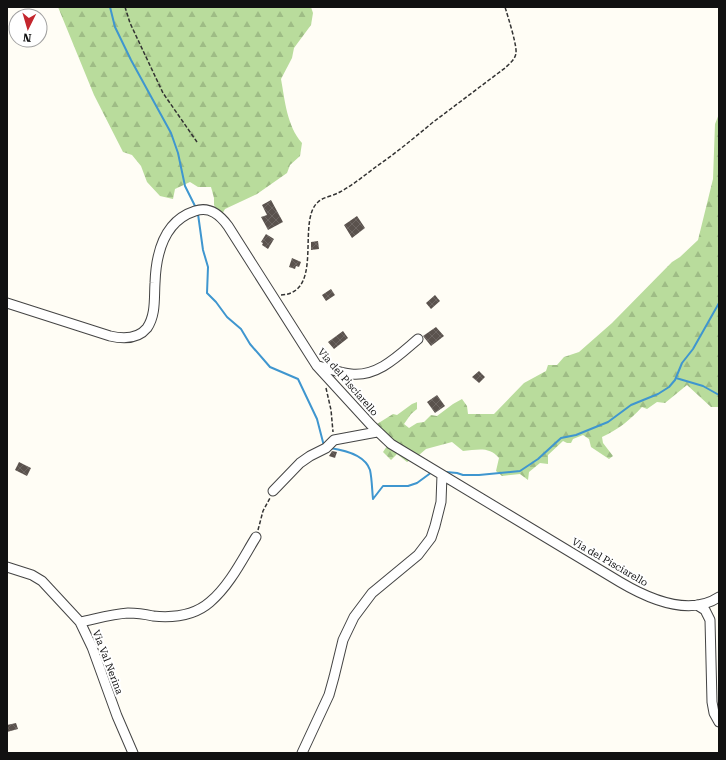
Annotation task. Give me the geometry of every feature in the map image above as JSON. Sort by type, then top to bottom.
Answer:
[{"type":"street","name":"Via del Pisciarello","points":[[7,303],[110,336],[125,338],[136,335],[146,329],[152,317],[156,268],[163,241],[175,222],[184,216],[195,211],[213,211],[222,218],[317,366],[377,432],[396,447],[635,591],[664,602],[678,604],[697,605],[710,602],[719,597]]},
{"type":"street","points":[[317,366],[352,374],[369,373],[387,364],[418,339]]},
{"type":"street","points":[[273,491],[302,462],[326,448],[334,440],[377,432]]},
{"type":"street","points":[[302,753],[328,695],[343,640],[354,617],[372,593],[418,555],[431,538],[441,502],[442,475]]},
{"type":"street","points":[[80,622],[129,613],[177,616],[200,609],[211,601],[224,588],[256,537]]},
{"type":"street","name":"Via Val Nerina","points":[[7,567],[29,573],[42,580],[80,622],[95,652],[117,716],[133,753]]},
{"type":"street","points":[[697,605],[705,610],[710,620],[712,702],[714,712],[719,722]]},
{"type":"path","points":[[125,7],[130,23],[163,93],[197,142]]},
{"type":"path","points":[[270,293],[276,295],[288,295],[294,293],[300,287],[306,268],[310,219],[313,209],[318,202],[340,192],[378,166],[505,68],[514,58],[516,53],[516,45],[505,7]]},
{"type":"path","points":[[324,382],[331,410],[334,440]]},
{"type":"path","points":[[256,537],[263,512],[273,491]]},
{"type":"green space","points":[[58,7],[311,7],[313,13],[311,25],[294,48],[292,58],[281,79],[285,104],[290,121],[302,143],[300,156],[290,165],[287,173],[257,194],[225,209],[221,216],[214,205],[211,187],[198,187],[190,182],[175,189],[173,199],[160,196],[147,182],[141,166],[132,155],[123,152],[94,95]]},
{"type":"green space","points":[[719,114],[719,407],[711,407],[687,385],[665,403],[657,402],[647,409],[642,407],[624,424],[602,437],[603,443],[613,456],[609,459],[591,447],[589,439],[583,435],[573,439],[571,443],[563,441],[548,455],[548,464],[540,463],[529,472],[528,480],[520,474],[502,476],[496,471],[499,458],[487,450],[463,451],[452,442],[426,449],[407,462],[397,454],[391,460],[383,452],[387,446],[384,433],[377,424],[393,414],[397,415],[417,402],[417,409],[411,414],[404,424],[409,428],[417,423],[424,422],[431,415],[437,416],[462,399],[467,406],[468,414],[494,414],[524,383],[546,371],[548,365],[557,365],[564,357],[579,352],[612,323],[672,262],[680,257],[698,240],[713,179],[715,124]]},
{"type":"building","points":[[271,200],[283,222],[268,230],[261,217],[267,215],[262,205]]},
{"type":"building","points":[[357,216],[365,228],[352,238],[344,225]]},
{"type":"building","points":[[266,234],[274,239],[268,249],[262,245],[263,243],[261,242]]},
{"type":"building","points":[[318,241],[319,249],[311,250],[311,242]]},
{"type":"building","points":[[292,258],[301,262],[299,267],[296,266],[295,269],[289,267]]},
{"type":"building","points":[[331,289],[335,295],[326,301],[322,295]]},
{"type":"building","points":[[435,295],[440,301],[431,309],[426,303]]},
{"type":"building","points":[[436,327],[444,336],[431,346],[423,336]]},
{"type":"building","points":[[343,331],[348,338],[334,349],[328,342]]},
{"type":"building","points":[[479,371],[485,377],[479,383],[472,377]]},
{"type":"building","points":[[437,395],[445,406],[435,413],[427,402]]},
{"type":"building","points":[[332,451],[337,452],[335,458],[329,456]]},
{"type":"building","points":[[19,462],[31,468],[27,476],[15,470]]},
{"type":"building","points":[[16,723],[18,729],[7,732],[7,725]]},
{"type":"waterway","points":[[110,7],[115,27],[131,60],[171,133],[178,153],[185,186],[196,208]]},
{"type":"waterway","points":[[198,214],[203,250],[208,267],[207,293],[227,317],[241,329],[250,344],[270,367],[298,379],[317,419],[324,446]]},
{"type":"waterway","points":[[446,472],[463,475],[479,475],[520,471],[538,459],[561,438],[576,435],[608,422],[631,405],[658,394],[669,387],[675,380],[682,363],[693,349],[719,303]]},
{"type":"waterway","points":[[676,378],[703,386],[719,395]]},
{"type":"waterway","points":[[330,448],[353,454],[364,461],[371,473],[373,499]]},
{"type":"waterway","points":[[373,499],[383,486],[408,486],[417,483],[432,472]]}]
